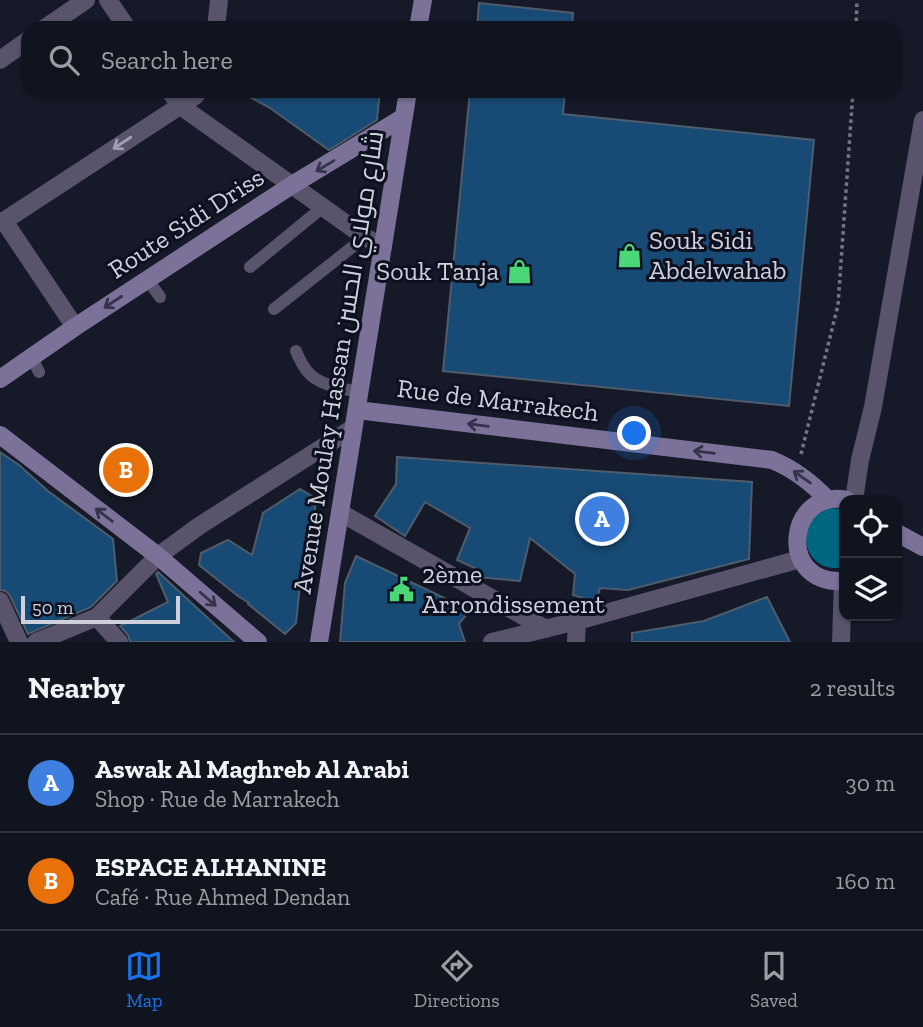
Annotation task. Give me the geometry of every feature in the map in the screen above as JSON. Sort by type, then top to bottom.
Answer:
[{"type":"main road","points":[[419,21],[423,0]]},
{"type":"main road","name":"Avenue Moulay Hassan شارع مولاي الحسن","points":[[319,642],[407,98]]},
{"type":"main road","name":"Route Sidi Driss","points":[[0,379],[35,364],[75,327],[404,117]]},
{"type":"main road","name":"Rue de Marrakech","points":[[355,419],[772,460],[837,500]]},
{"type":"main road","points":[[0,435],[158,556],[258,642]]},
{"type":"main road","points":[[837,500],[816,505],[807,513],[798,527],[796,543],[800,559],[807,569],[818,577],[839,582]]},
{"type":"main road","points":[[902,536],[923,547]]},
{"type":"street","points":[[55,21],[86,0]]},
{"type":"street","points":[[108,0],[122,21]]},
{"type":"street","points":[[217,21],[219,0]]},
{"type":"street","points":[[0,60],[21,45]]},
{"type":"street","points":[[75,327],[2,221],[175,98],[292,186],[383,247]]},
{"type":"street","points":[[855,495],[873,407],[923,120]]},
{"type":"street","points":[[36,642],[97,617],[158,556],[355,419]]},
{"type":"street","points":[[341,513],[546,629]]},
{"type":"street","points":[[492,642],[578,621],[800,559]]},
{"type":"street","points":[[0,601],[19,642]]},
{"type":"street","points":[[97,617],[118,642]]},
{"type":"street","points":[[576,642],[578,621]]},
{"type":"street","points":[[841,642],[842,621]]},
{"type":"lane","points":[[250,267],[323,206]]},
{"type":"lane","points":[[274,309],[365,237]]},
{"type":"lane","points":[[148,279],[160,297]]},
{"type":"lane","points":[[296,351],[315,379],[359,392]]},
{"type":"path","points":[[856,21],[857,0]]},
{"type":"path","points":[[796,473],[838,306],[853,98]]},
{"type":"water","points":[[828,508],[839,509],[839,567],[820,564],[812,557],[806,537],[816,516]]},
{"type":"building","points":[[479,3],[573,13],[572,21],[478,21]]},
{"type":"building","points":[[252,98],[379,98],[377,120],[329,150]]},
{"type":"building","name":"Souk Sidi Abdelwahab","points":[[469,98],[564,98],[563,114],[814,140],[789,406],[443,371]]},
{"type":"building","points":[[0,452],[113,539],[117,581],[91,607],[28,634],[10,596],[6,591],[0,590]]},
{"type":"building","points":[[397,457],[752,482],[749,559],[628,590],[600,588],[596,602],[573,595],[575,574],[530,538],[520,581],[477,577],[474,575],[477,569],[457,560],[470,528],[425,502],[405,536],[375,516],[396,484]]},
{"type":"building","points":[[300,489],[317,499],[301,575],[296,623],[285,634],[199,565],[201,553],[228,540],[252,555],[263,513]]},
{"type":"building","points":[[356,556],[470,610],[459,624],[465,642],[340,642],[345,583]]},
{"type":"building","points":[[158,572],[234,642],[130,642],[120,626],[168,602],[156,574]]},
{"type":"building","points":[[767,597],[790,642],[632,642],[632,633],[704,621]]},
{"type":"place","name":"Souk Sidi Abdelwahab","points":[[629,255]]},
{"type":"place","name":"Souk Tanja","points":[[519,271]]},
{"type":"place","name":"ESPACE ALHANINE","points":[[126,470]]},
{"type":"place","name":"Aswak Al Maghreb Al Arabi","points":[[602,519]]},
{"type":"place","name":"2ème Arrondissement","points":[[402,589]]}]
